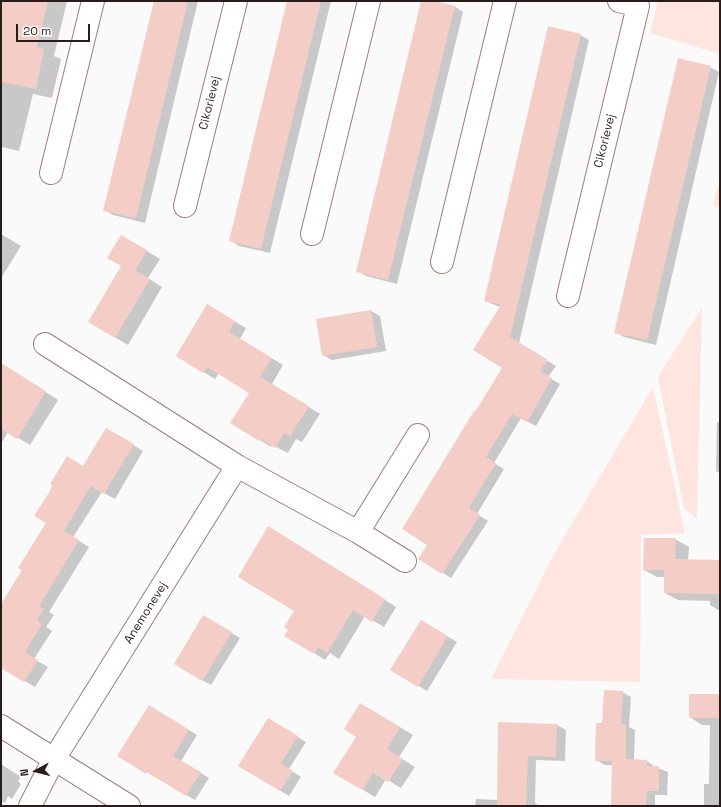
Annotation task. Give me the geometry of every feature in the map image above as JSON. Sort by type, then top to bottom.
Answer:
[{"type":"street","points":[[51,173],[93,1]]},
{"type":"street","name":"Cikorievej","points":[[185,206],[236,1]]},
{"type":"street","points":[[312,234],[369,1]]},
{"type":"street","points":[[442,262],[505,1]]},
{"type":"street","name":"Cikorievej","points":[[568,296],[638,6],[619,1]]},
{"type":"street","points":[[45,344],[237,466],[358,532],[405,561]]},
{"type":"street","points":[[358,532],[418,435]]},
{"type":"street","name":"Anemonevej","points":[[30,806],[54,759],[237,466]]},
{"type":"street","points":[[1,726],[129,806]]},
{"type":"shaded area","points":[[658,1],[720,1],[720,54],[650,33]]},
{"type":"shaded area","points":[[720,178],[720,208],[713,206]]},
{"type":"shaded area","points":[[702,308],[697,519],[684,508],[658,377]]},
{"type":"shaded area","points":[[653,387],[685,533],[641,535],[640,682],[491,679],[554,554]]},
{"type":"building","points":[[1,1],[48,1],[37,47],[44,49],[36,89],[1,82]]},
{"type":"building","points":[[154,1],[188,1],[136,218],[103,211]]},
{"type":"building","points":[[287,1],[321,1],[261,249],[229,241]]},
{"type":"building","points":[[421,1],[436,1],[455,6],[388,280],[356,272]]},
{"type":"building","points":[[548,26],[581,34],[510,337],[548,360],[540,371],[552,378],[527,422],[512,414],[486,457],[496,463],[469,508],[480,515],[442,574],[418,559],[427,545],[402,529],[502,368],[473,350],[501,305],[484,301]]},
{"type":"building","points":[[678,58],[711,66],[647,340],[614,333]]},
{"type":"building","points":[[121,235],[147,250],[135,270],[150,279],[115,338],[88,322],[121,266],[107,258]]},
{"type":"building","points":[[207,304],[235,321],[229,332],[272,358],[260,377],[309,406],[290,436],[284,433],[275,448],[261,439],[259,441],[230,423],[249,393],[207,367],[203,373],[176,356]]},
{"type":"building","points":[[371,310],[377,347],[322,356],[316,319]]},
{"type":"building","points":[[1,363],[46,391],[17,439],[1,429]]},
{"type":"building","points":[[106,428],[134,444],[104,494],[91,486],[64,531],[79,540],[39,606],[44,609],[37,620],[42,624],[25,652],[38,660],[24,682],[1,668],[1,604],[22,570],[18,568],[46,523],[34,516],[50,491],[52,485],[50,484],[67,456],[83,466]]},
{"type":"building","points":[[268,526],[385,599],[372,622],[353,610],[327,653],[318,647],[314,654],[284,636],[288,630],[284,627],[294,611],[238,577]]},
{"type":"building","points":[[644,538],[676,538],[675,559],[720,560],[720,594],[664,593],[664,570],[643,570]]},
{"type":"building","points":[[203,615],[232,632],[202,681],[174,664]]},
{"type":"building","points":[[421,620],[448,636],[418,687],[390,670]]},
{"type":"building","points":[[604,690],[623,691],[621,724],[626,724],[626,759],[647,760],[647,766],[659,766],[659,791],[647,791],[646,806],[611,806],[612,761],[595,761],[596,723],[602,723]]},
{"type":"building","points":[[689,694],[720,694],[720,718],[689,718]]},
{"type":"building","points":[[360,703],[400,727],[387,749],[403,759],[388,782],[373,773],[362,790],[333,773],[356,737],[344,729]]},
{"type":"building","points":[[149,705],[189,730],[173,756],[201,772],[186,796],[147,772],[146,774],[117,756]]},
{"type":"building","points":[[268,718],[298,736],[281,763],[293,771],[280,791],[238,766]]},
{"type":"building","points":[[498,722],[557,724],[556,757],[528,756],[526,806],[497,806]]}]
